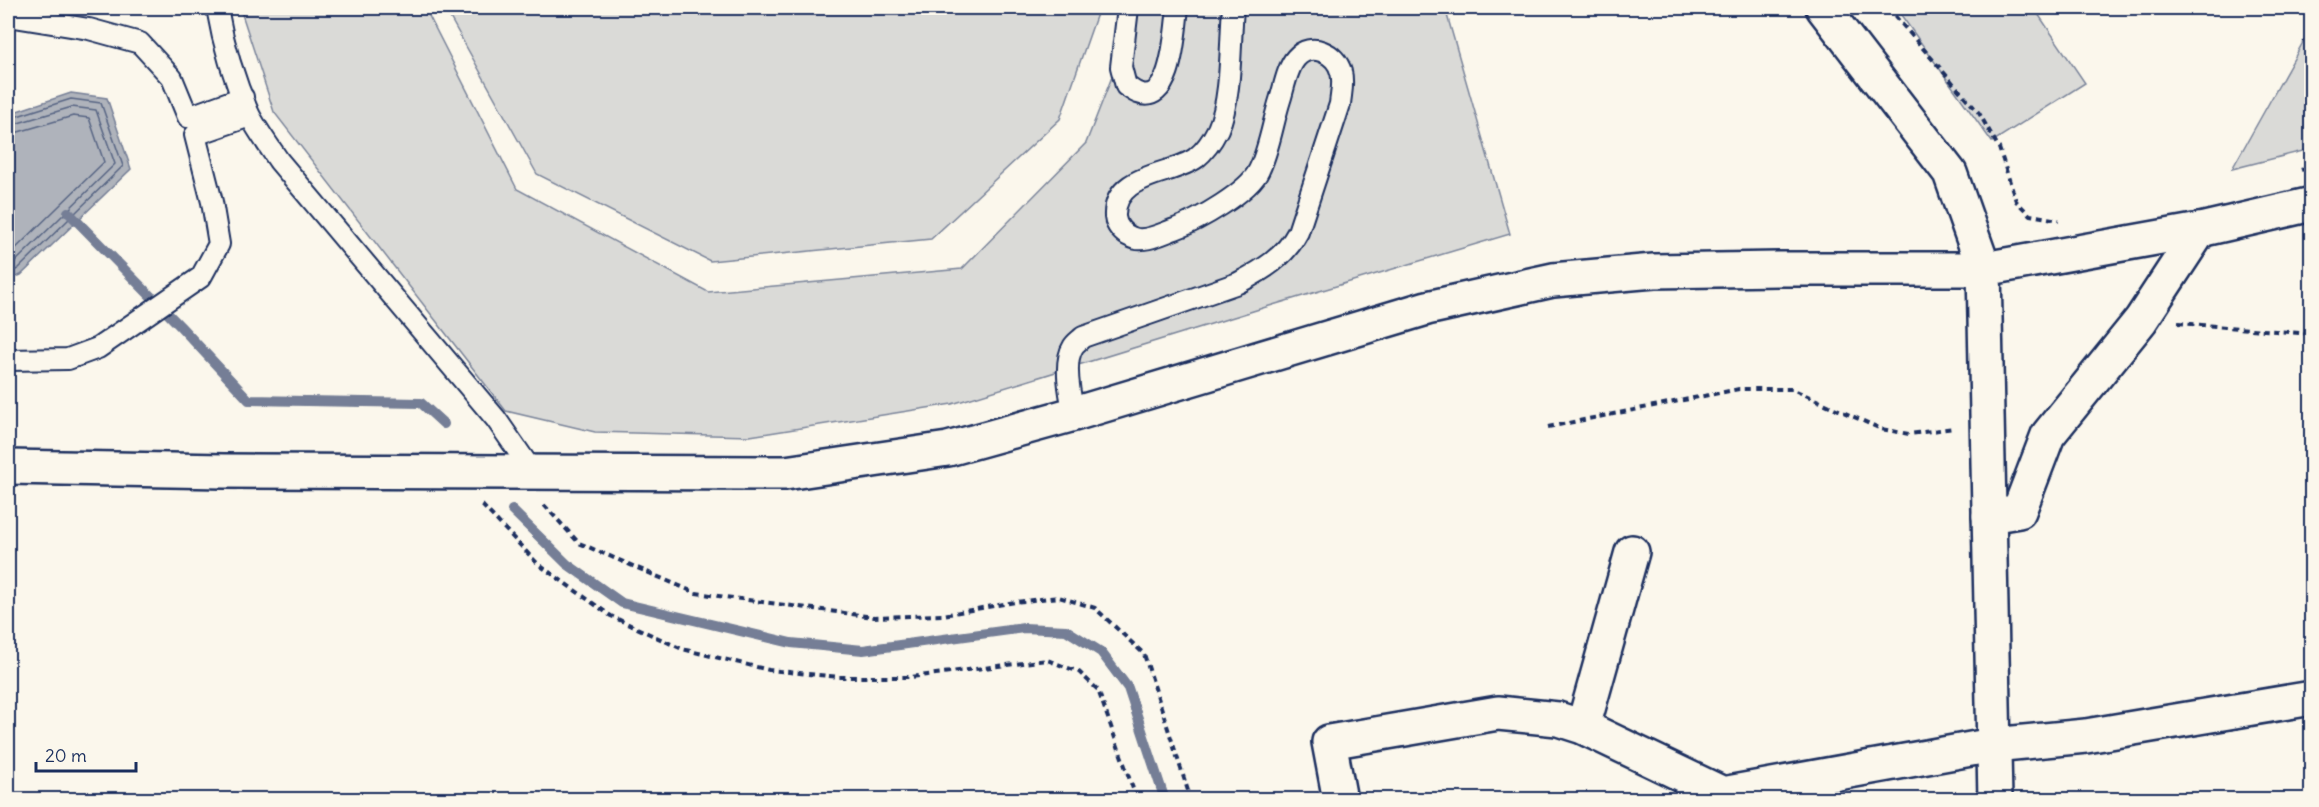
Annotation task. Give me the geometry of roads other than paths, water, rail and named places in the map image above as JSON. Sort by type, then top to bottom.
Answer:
[{"type":"street","points":[[1823,8],[1950,173],[1984,269],[1995,800]]},
{"type":"street","points":[[8,467],[224,471],[785,473],[948,449],[1074,414],[1427,308],[1553,280],[1654,271],[1984,269],[2200,230],[2312,204]]},
{"type":"street","points":[[1989,516],[2019,511],[2048,435],[2141,320],[2200,230]]},
{"type":"street","points":[[1583,727],[1632,552]]},
{"type":"street","points":[[1689,800],[1993,745],[2086,736],[2312,698]]},
{"type":"street","points":[[1340,800],[1329,742],[1498,713],[1558,719],[1583,727],[1725,795]]},
{"type":"lane","points":[[217,8],[222,34],[250,116],[279,161],[496,419],[532,471]]},
{"type":"lane","points":[[1128,8],[1122,67],[1126,86],[1139,94],[1151,94],[1162,87],[1168,75],[1178,8]]},
{"type":"lane","points":[[1074,414],[1068,387],[1069,357],[1073,345],[1083,337],[1246,279],[1281,256],[1292,244],[1298,232],[1340,104],[1343,84],[1341,70],[1332,56],[1322,50],[1307,50],[1296,58],[1287,78],[1259,171],[1246,186],[1183,226],[1150,238],[1133,239],[1121,230],[1115,221],[1115,206],[1125,190],[1138,180],[1177,169],[1197,157],[1210,143],[1219,128],[1226,101],[1233,8]]},
{"type":"lane","points":[[8,16],[89,28],[140,43],[172,78],[188,117],[243,97]]},
{"type":"lane","points":[[8,360],[68,359],[98,348],[201,277],[219,244],[212,202],[195,135],[250,116]]},
{"type":"water","points":[[71,93],[107,98],[131,169],[21,275],[8,280],[8,114]]},
{"type":"waterway","points":[[68,212],[249,400],[421,403],[444,424]]},
{"type":"waterway","points":[[512,510],[567,564],[622,603],[791,643],[863,650],[1024,628],[1066,630],[1101,652],[1128,688],[1165,800]]}]
